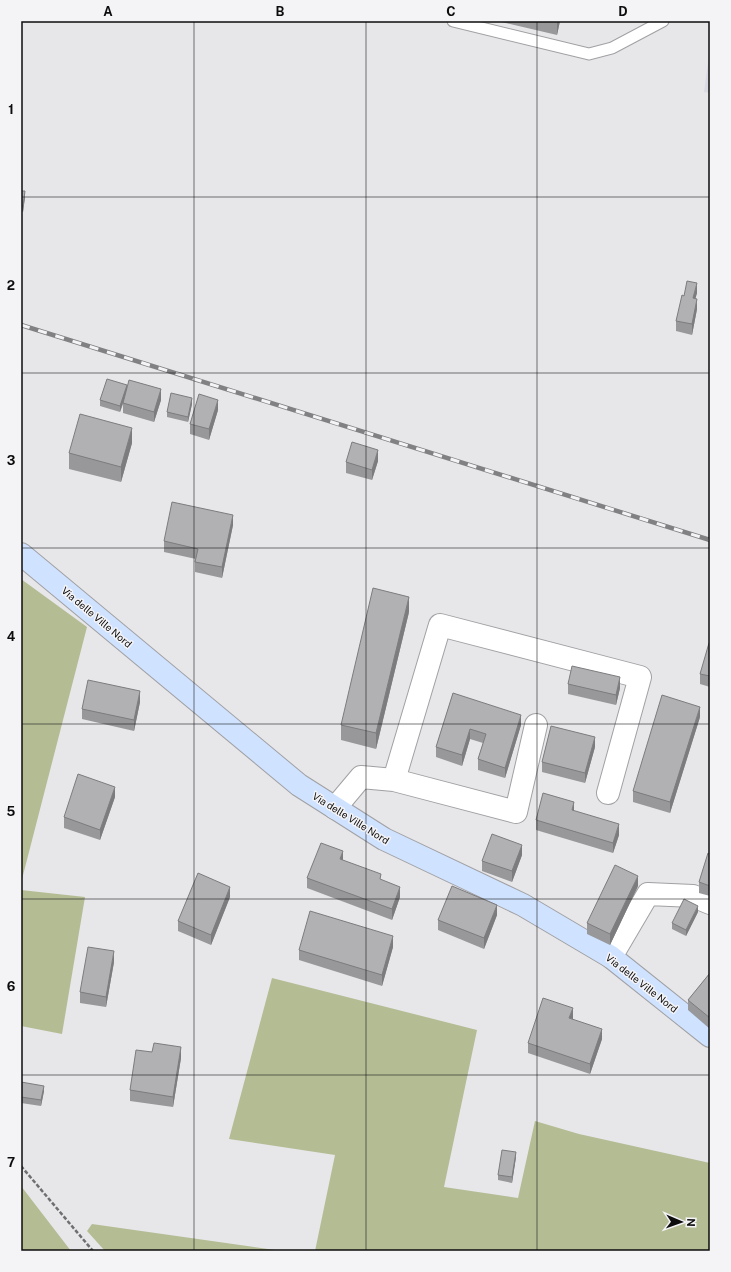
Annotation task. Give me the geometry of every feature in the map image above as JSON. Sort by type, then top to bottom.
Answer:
[{"type":"street","name":"Via delle Ville Nord","points":[[21,554],[299,785],[384,839],[523,905],[611,957],[710,1036]]},
{"type":"street","points":[[394,780],[440,625],[640,677],[608,793]]},
{"type":"street","points":[[335,808],[361,777],[394,780],[516,812],[536,725]]},
{"type":"street","points":[[611,957],[648,894],[693,896],[710,903]]},
{"type":"lane","points":[[453,21],[589,54],[612,48],[663,21]]},
{"type":"path","points":[[21,1166],[93,1251]]},
{"type":"shaded area","points":[[710,48],[710,93],[704,92]]},
{"type":"green space","points":[[21,579],[87,627],[21,883]]},
{"type":"green space","points":[[21,890],[85,897],[62,1034],[21,1026]]},
{"type":"green space","points":[[272,978],[477,1030],[444,1187],[518,1198],[535,1121],[579,1134],[710,1163],[710,1251],[315,1251],[335,1155],[229,1139]]},
{"type":"green space","points":[[21,1186],[71,1251],[21,1251]]},
{"type":"green space","points":[[92,1224],[282,1251],[105,1251],[87,1231]]},
{"type":"building","points":[[21,191],[25,191],[23,206],[21,206]]},
{"type":"building","points":[[687,281],[697,283],[693,298],[697,299],[692,324],[676,321]]},
{"type":"building","points":[[107,379],[127,385],[120,406],[100,400]]},
{"type":"building","points":[[129,380],[161,389],[154,412],[123,403]]},
{"type":"building","points":[[171,393],[192,398],[188,417],[167,412]]},
{"type":"building","points":[[199,394],[218,400],[209,429],[190,424]]},
{"type":"building","points":[[80,414],[132,428],[121,467],[69,453]]},
{"type":"building","points":[[352,442],[378,450],[372,470],[346,462]]},
{"type":"building","points":[[172,502],[233,515],[222,567],[195,562],[198,549],[164,541]]},
{"type":"building","points":[[373,588],[409,597],[376,733],[341,725]]},
{"type":"building","points":[[709,643],[710,644],[710,676],[700,674]]},
{"type":"building","points":[[572,666],[620,677],[616,695],[568,684]]},
{"type":"building","points":[[88,680],[140,691],[134,720],[82,709]]},
{"type":"building","points":[[453,693],[521,715],[505,768],[478,759],[486,734],[470,729],[462,755],[436,747]]},
{"type":"building","points":[[662,695],[700,707],[670,802],[633,791]]},
{"type":"building","points":[[551,726],[595,737],[585,773],[542,762]]},
{"type":"building","points":[[78,774],[115,787],[100,830],[64,817]]},
{"type":"building","points":[[543,793],[574,802],[572,810],[619,824],[613,843],[536,820]]},
{"type":"building","points":[[492,834],[522,845],[512,871],[482,861]]},
{"type":"building","points":[[321,843],[343,851],[340,859],[381,874],[380,879],[400,887],[392,909],[307,878]]},
{"type":"building","points":[[708,853],[710,854],[710,886],[699,882]]},
{"type":"building","points":[[615,865],[638,876],[610,934],[587,923]]},
{"type":"building","points":[[198,873],[230,887],[211,935],[178,921]]},
{"type":"building","points":[[452,886],[497,905],[484,938],[438,920]]},
{"type":"building","points":[[684,899],[698,906],[686,930],[672,923]]},
{"type":"building","points":[[310,911],[393,936],[382,975],[299,950]]},
{"type":"building","points":[[88,947],[114,951],[106,997],[80,992]]},
{"type":"building","points":[[710,973],[710,1018],[688,1000]]},
{"type":"building","points":[[543,998],[573,1008],[569,1018],[602,1029],[590,1064],[528,1043]]},
{"type":"building","points":[[154,1043],[181,1047],[173,1097],[130,1090],[136,1050],[152,1052]]},
{"type":"building","points":[[21,1082],[44,1086],[41,1100],[21,1097]]},
{"type":"building","points":[[502,1150],[516,1152],[512,1177],[498,1175]]},
{"type":"railway","points":[[21,325],[710,540]]}]
